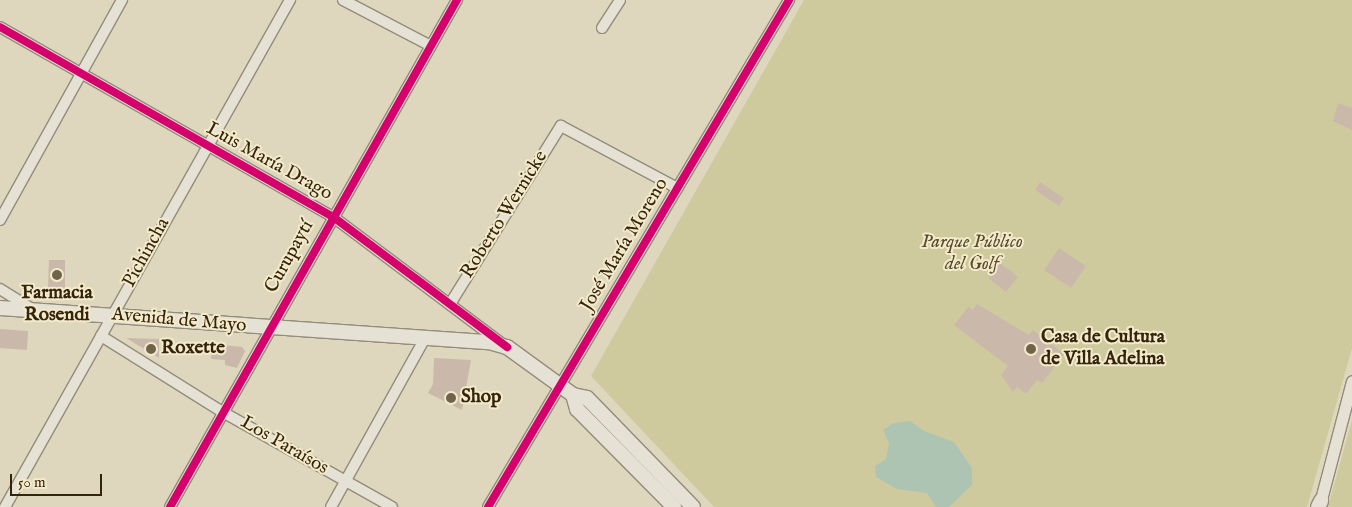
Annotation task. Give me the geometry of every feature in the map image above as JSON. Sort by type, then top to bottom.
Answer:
[{"type":"main road","name":"Avenida de Mayo","points":[[0,308],[489,342],[507,348]]},
{"type":"main road","name":"Luis María Drago","points":[[507,348],[574,395],[587,398],[693,507]]},
{"type":"main road","name":"Luis María Drago","points":[[574,395],[577,409],[674,507]]},
{"type":"street","points":[[0,220],[122,0]]},
{"type":"street","name":"Pichincha","points":[[5,507],[290,0]]},
{"type":"street","points":[[344,0],[431,46]]},
{"type":"street","name":"Curupaytí","points":[[170,507],[221,411],[457,0]]},
{"type":"street","points":[[602,28],[620,0]]},
{"type":"street","name":"José María Moreno","points":[[488,507],[789,0]]},
{"type":"street","name":"Luis María Drago","points":[[0,27],[83,72],[207,146],[332,216],[507,348]]},
{"type":"street","name":"Roberto Wernicke","points":[[450,304],[560,126],[677,188]]},
{"type":"street","points":[[0,289],[34,310]]},
{"type":"street","name":"Los Paraísos","points":[[101,336],[221,411],[392,507]]},
{"type":"street","points":[[331,507],[426,338]]},
{"type":"street","points":[[1319,505],[1352,382]]},
{"type":"green space","name":"Parque Público del Golf","points":[[804,0],[1352,0],[1352,348],[1307,507],[714,507],[591,376]]},
{"type":"green space","points":[[1352,420],[1352,507],[1328,507]]},
{"type":"shaded area","points":[[910,421],[924,431],[954,442],[972,468],[972,485],[949,507],[936,507],[927,493],[897,489],[876,477],[875,466],[886,459],[889,443],[883,430],[894,423]]},
{"type":"building","points":[[1338,103],[1352,108],[1352,130],[1333,121]]},
{"type":"building","points":[[1040,182],[1064,198],[1059,206],[1035,190]]},
{"type":"building","points":[[1059,248],[1086,266],[1071,288],[1044,270]]},
{"type":"building","name":"Farmacia Rosendi","points":[[49,260],[65,260],[65,290],[48,289]]},
{"type":"building","points":[[1000,263],[1018,277],[1006,292],[988,278]]},
{"type":"building","name":"Casa de Cultura de Villa Adelina","points":[[977,304],[1029,335],[1033,330],[1064,354],[1042,383],[1037,380],[1026,394],[1017,387],[1013,392],[1001,375],[1008,366],[954,325],[968,307],[973,310]]},
{"type":"building","points":[[0,329],[28,331],[27,350],[0,348]]},
{"type":"building","name":"Roxette","points":[[126,338],[159,339],[159,358]]},
{"type":"building","points":[[212,344],[242,347],[245,351],[237,368],[225,365],[225,360],[211,359]]},
{"type":"building","points":[[434,358],[471,360],[462,410],[428,393],[433,384]]},
{"type":"cycle path","points":[[170,507],[457,0]]},
{"type":"cycle path","points":[[488,507],[789,0]]},
{"type":"cycle path","points":[[0,27],[332,216],[507,347]]},
{"type":"place","name":"Farmacia Rosendi","points":[[57,275]]},
{"type":"place","name":"Roxette","points":[[151,349]]},
{"type":"place","name":"Casa de Cultura de Villa Adelina","points":[[1031,349]]},
{"type":"place","name":"Shop","points":[[451,398]]}]
